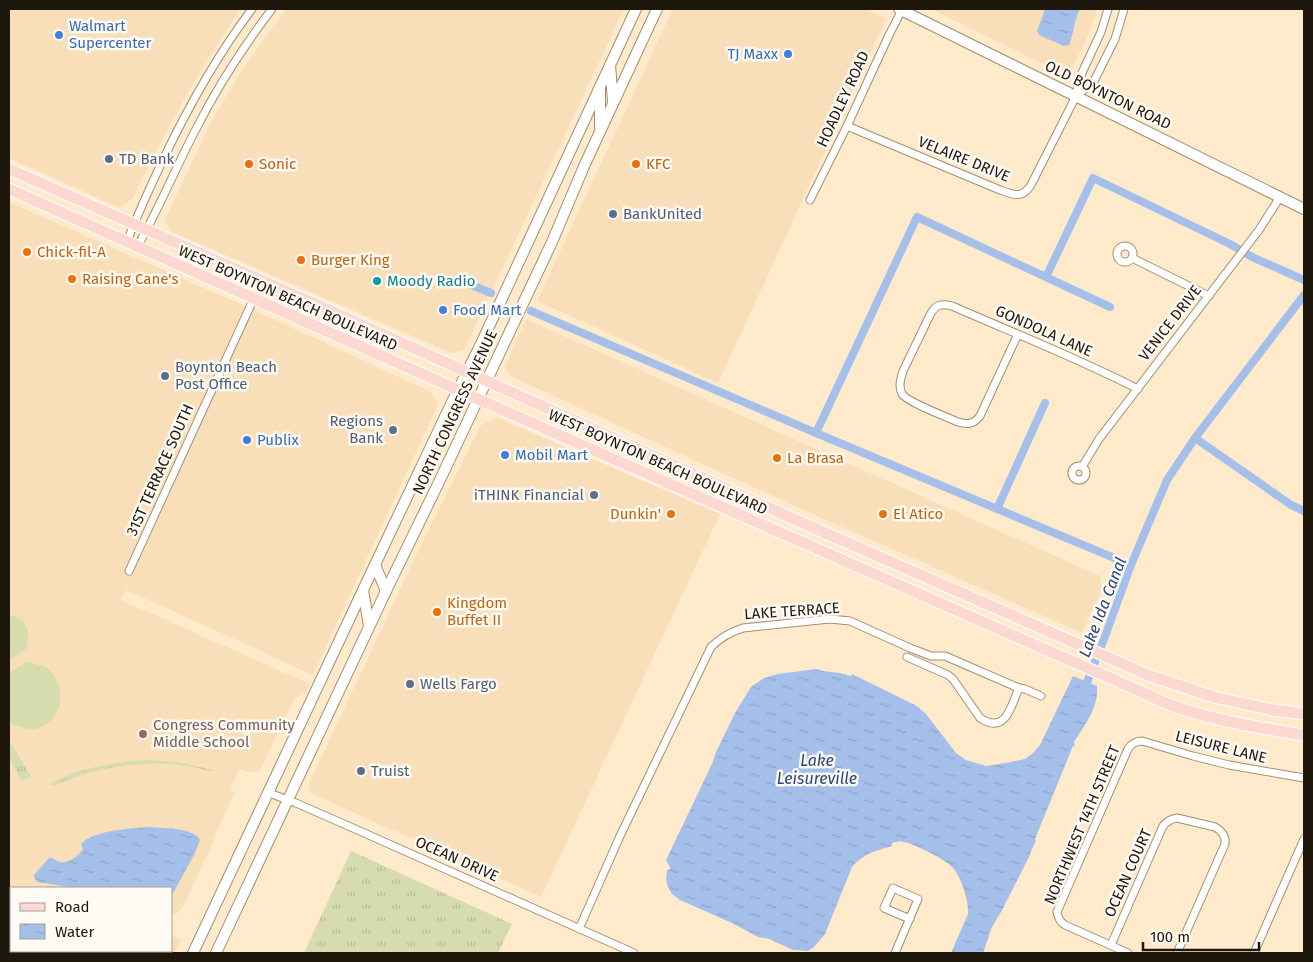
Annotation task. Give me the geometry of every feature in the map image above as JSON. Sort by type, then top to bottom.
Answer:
[{"type":"main road","name":"NORTH CONGRESS AVENUE","points":[[193,953],[362,590],[521,259],[636,9]]},
{"type":"main road","name":"NORTH CONGRESS AVENUE","points":[[216,953],[552,242],[600,130],[657,9]]},
{"type":"main road","name":"OLD BOYNTON ROAD","points":[[900,9],[1304,209]]},
{"type":"main road","points":[[610,64],[614,102]]},
{"type":"main road","points":[[600,85],[600,130]]},
{"type":"main road","name":"WEST BOYNTON BEACH BOULEVARD","points":[[9,169],[1148,675],[1214,697],[1273,710],[1304,714]]},
{"type":"main road","name":"WEST BOYNTON BEACH BOULEVARD","points":[[9,188],[458,390],[1112,679],[1176,706],[1210,716],[1235,723],[1304,735]]},
{"type":"main road","points":[[685,490],[710,480]]},
{"type":"main road","points":[[712,501],[738,493]]},
{"type":"main road","points":[[375,565],[386,590]]},
{"type":"main road","points":[[362,590],[369,626]]},
{"type":"street","points":[[132,244],[134,224],[192,101],[221,52],[252,9]]},
{"type":"street","points":[[132,244],[147,230],[212,99],[238,55],[272,9]]},
{"type":"street","name":"HOADLEY ROAD","points":[[810,200],[847,126],[900,9]]},
{"type":"street","points":[[1076,96],[1080,77],[1108,9]]},
{"type":"street","points":[[1076,96],[1093,83],[1114,39],[1124,9]]},
{"type":"street","name":"VELAIRE DRIVE","points":[[847,126],[1000,190],[1018,195],[1023,194],[1031,185],[1076,96]]},
{"type":"street","name":"VENICE DRIVE","points":[[1082,467],[1099,439],[1260,230],[1280,197]]},
{"type":"street","points":[[1132,258],[1209,296]]},
{"type":"street","name":"31ST TERRACE SOUTH","points":[[129,571],[254,298]]},
{"type":"street","name":"GONDOLA LANE","points":[[1018,334],[980,416],[976,420],[964,424],[958,422],[910,400],[902,393],[900,380],[932,311],[939,304],[952,306],[1018,334],[1138,389]]},
{"type":"street","name":"LAKE TERRACE","points":[[579,929],[620,836],[711,647],[732,631],[743,628],[830,619],[844,620],[927,655],[946,656],[1041,696]]},
{"type":"street","points":[[907,656],[953,678],[980,718],[988,722],[1002,722],[1004,720],[1019,688]]},
{"type":"street","name":"LEISURE LANE","points":[[1132,744],[1142,740],[1229,765],[1304,778]]},
{"type":"street","name":"NORTHWEST 14TH STREET","points":[[1110,945],[1066,926],[1061,922],[1057,912],[1128,749],[1132,744]]},
{"type":"street","name":"OCEAN DRIVE","points":[[269,793],[634,953]]},
{"type":"street","name":"OCEAN COURT","points":[[1110,945],[1164,826],[1167,822],[1177,818],[1220,829],[1225,839],[1225,844],[1176,953]]},
{"type":"street","points":[[1254,953],[1304,839]]},
{"type":"street","points":[[895,953],[910,919],[918,899],[893,888],[884,908],[910,919]]},
{"type":"street","points":[[1110,945],[1128,953]]},
{"type":"shaded area","points":[[9,9],[240,9],[188,92],[133,198],[120,208],[9,158]]},
{"type":"shaded area","points":[[286,9],[624,9],[464,350],[451,353],[170,231],[165,219],[214,116],[248,61]]},
{"type":"shaded area","points":[[673,9],[866,9],[886,19],[718,383],[537,301]]},
{"type":"shaded area","points":[[931,9],[1097,9],[1092,26],[1072,69],[1060,72]]},
{"type":"shaded area","points":[[9,202],[258,312],[431,392],[438,405],[313,675],[126,590],[121,600],[309,685],[306,692],[294,699],[260,771],[247,772],[239,769],[230,789],[235,792],[183,907],[177,913],[172,914],[172,887],[10,887],[10,952],[172,952],[172,936],[181,940],[175,953],[9,953]]},
{"type":"shaded area","points":[[526,319],[1100,576],[1102,588],[1082,633],[797,507],[510,376],[505,366]]},
{"type":"shaded area","points":[[497,418],[720,514],[541,897],[310,793],[309,784],[419,549],[481,425]]},
{"type":"green space","points":[[9,615],[21,619],[26,627],[28,636],[27,648],[9,660]]},
{"type":"green space","points":[[27,662],[49,669],[56,679],[60,693],[59,708],[56,714],[45,725],[35,729],[11,724],[9,720],[9,673]]},
{"type":"green space","points":[[9,740],[31,776],[22,781],[9,759]]},
{"type":"green space","points":[[146,760],[178,762],[213,770],[213,772],[172,764],[132,765],[92,772],[53,786],[50,785],[83,770],[109,764]]},
{"type":"green space","points":[[351,851],[512,924],[498,953],[304,953]]},
{"type":"water","points":[[1045,9],[1080,9],[1069,45],[1064,46],[1039,35],[1037,31]]},
{"type":"water","name":"Lake Leisureville","points":[[816,669],[851,676],[852,674],[917,706],[926,714],[956,753],[966,760],[986,766],[1025,759],[1033,753],[1040,745],[1073,676],[1097,686],[1094,708],[1074,742],[1075,746],[1073,746],[1028,859],[992,927],[983,953],[951,953],[968,914],[964,889],[952,867],[936,856],[909,843],[892,843],[892,846],[871,853],[852,867],[825,934],[808,951],[793,950],[769,939],[758,937],[732,923],[680,900],[672,894],[666,879],[667,870],[670,867],[666,860],[735,713],[751,687],[764,678],[778,674]]},
{"type":"water","points":[[147,827],[167,828],[184,830],[200,840],[172,895],[172,887],[70,887],[37,882],[34,875],[49,858],[61,862],[69,861],[83,849],[81,844],[87,839],[112,831]]},
{"type":"waterway","points":[[1046,277],[1093,178],[1230,244],[1252,257],[1304,280]]},
{"type":"waterway","points":[[816,433],[917,217],[1110,307]]},
{"type":"waterway","points":[[469,284],[491,293]]},
{"type":"waterway","name":"Lake Ida Canal","points":[[1084,690],[1131,565],[1167,480],[1195,438],[1304,295]]},
{"type":"waterway","points":[[531,311],[1131,565]]},
{"type":"waterway","points":[[997,509],[1045,403]]},
{"type":"waterway","points":[[1195,438],[1291,505],[1304,511]]},
{"type":"place","name":"Walmart Supercenter","points":[[59,35]]},
{"type":"place","name":"TJ Maxx","points":[[788,54]]},
{"type":"place","name":"TD Bank","points":[[109,159]]},
{"type":"place","name":"Sonic","points":[[249,164]]},
{"type":"place","name":"KFC","points":[[636,164]]},
{"type":"place","name":"BankUnited","points":[[613,214]]},
{"type":"place","name":"Chick-fil-A","points":[[27,252]]},
{"type":"place","name":"Burger King","points":[[301,260]]},
{"type":"place","name":"Raising Cane's","points":[[72,279]]},
{"type":"place","name":"Moody Radio","points":[[377,281]]},
{"type":"place","name":"Food Mart","points":[[443,310]]},
{"type":"place","name":"Boynton Beach Post Office","points":[[165,376]]},
{"type":"place","name":"Regions Bank","points":[[393,430]]},
{"type":"place","name":"Publix","points":[[247,440]]},
{"type":"place","name":"Mobil Mart","points":[[505,455]]},
{"type":"place","name":"La Brasa","points":[[777,458]]},
{"type":"place","name":"iTHINK Financial","points":[[594,495]]},
{"type":"place","name":"Dunkin'","points":[[671,514]]},
{"type":"place","name":"El Atico","points":[[883,514]]},
{"type":"place","name":"Kingdom Buffet II","points":[[437,612]]},
{"type":"place","name":"Wells Fargo","points":[[410,684]]},
{"type":"place","name":"Congress Community Middle School","points":[[143,734]]},
{"type":"place","name":"Truist","points":[[361,771]]}]
